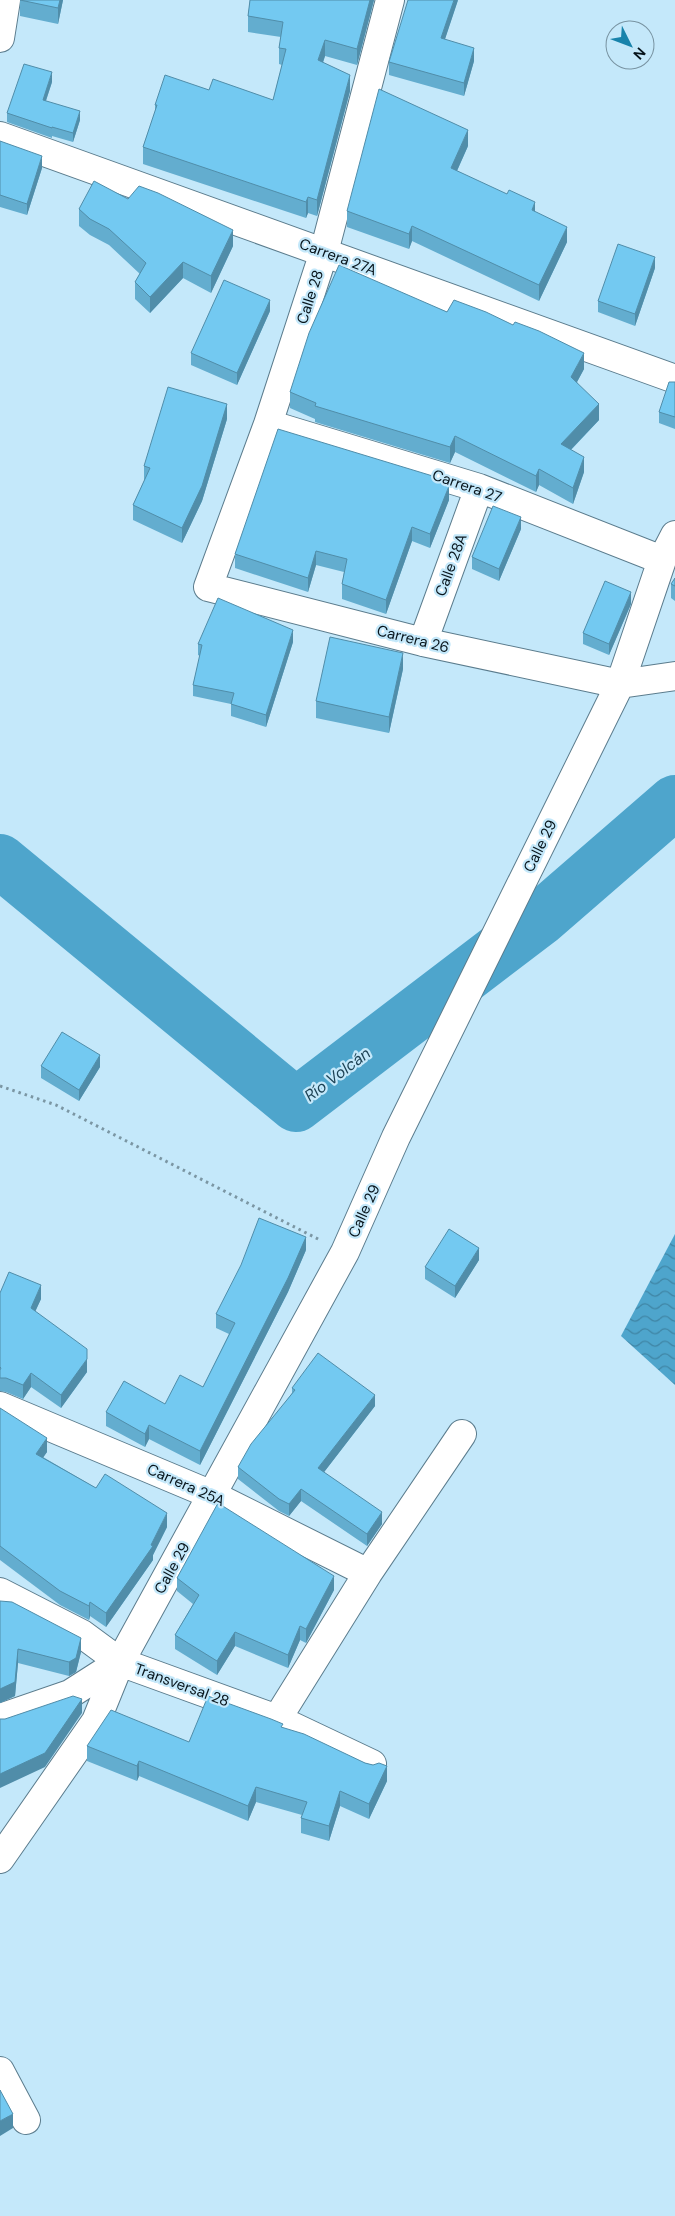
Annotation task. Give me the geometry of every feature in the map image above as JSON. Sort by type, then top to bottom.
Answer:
[{"type":"street","points":[[0,38],[6,0]]},
{"type":"street","name":"Calle 28","points":[[208,587],[268,424],[324,252],[390,0]]},
{"type":"street","name":"Carrera 27A","points":[[0,136],[675,379]]},
{"type":"street","name":"Carrera 27","points":[[268,424],[479,488],[662,560]]},
{"type":"street","name":"Calle 28A","points":[[423,642],[479,488]]},
{"type":"street","name":"Calle 29","points":[[0,1859],[96,1721],[120,1662],[345,1252],[396,1137],[620,684],[662,560],[675,536]]},
{"type":"street","name":"Carrera 26","points":[[208,587],[423,642],[620,684]]},
{"type":"street","points":[[620,684],[675,676]]},
{"type":"street","name":"Carrera 25A","points":[[0,1406],[212,1495],[368,1573]]},
{"type":"street","points":[[277,1720],[368,1573],[462,1434]]},
{"type":"street","name":"Transversal 28","points":[[0,1592],[82,1634],[120,1662],[277,1720],[372,1764]]},
{"type":"street","points":[[0,1718],[70,1694],[120,1662]]},
{"type":"street","points":[[0,2071],[26,2120]]},
{"type":"path","points":[[0,1086],[56,1105],[345,1252]]},
{"type":"water","points":[[675,1234],[675,1385],[621,1336]]},
{"type":"building","points":[[20,0],[60,0],[58,8]]},
{"type":"building","points":[[250,0],[370,0],[357,49],[325,40],[318,60],[350,75],[317,200],[308,197],[306,202],[143,147],[165,75],[209,90],[213,79],[273,100],[286,49],[279,48],[283,22],[248,16]]},
{"type":"building","points":[[408,0],[454,0],[441,38],[474,48],[464,83],[389,62]]},
{"type":"building","points":[[24,64],[52,72],[43,100],[80,111],[73,133],[7,113]]},
{"type":"building","points":[[379,89],[468,130],[451,168],[507,194],[509,190],[535,202],[532,210],[567,227],[539,285],[412,226],[409,234],[347,211]]},
{"type":"building","points":[[0,141],[42,156],[27,204],[0,195]]},
{"type":"building","points":[[94,181],[128,199],[139,186],[158,193],[233,230],[211,276],[183,262],[150,297],[135,282],[146,263],[109,229],[90,219],[79,209]]},
{"type":"building","points":[[618,244],[655,257],[635,314],[598,301]]},
{"type":"building","points":[[339,265],[447,312],[454,300],[513,325],[515,322],[539,331],[584,353],[571,377],[599,404],[561,444],[584,457],[573,488],[539,469],[536,476],[455,436],[450,447],[315,406],[316,403],[290,392],[309,333]]},
{"type":"building","points":[[224,280],[270,300],[237,373],[191,353]]},
{"type":"building","points":[[669,382],[675,382],[675,417],[659,412]]},
{"type":"building","points":[[168,387],[227,404],[202,486],[182,528],[133,505],[150,468],[144,466]]},
{"type":"building","points":[[278,429],[436,477],[434,480],[449,486],[430,534],[412,527],[386,600],[342,584],[347,559],[316,551],[308,578],[235,554]]},
{"type":"building","points":[[493,506],[521,517],[499,569],[472,557]]},
{"type":"building","points":[[675,578],[675,586],[671,584]]},
{"type":"building","points":[[605,581],[631,592],[609,644],[583,633]]},
{"type":"building","points":[[218,598],[293,630],[266,715],[231,704],[234,693],[193,685],[202,645],[198,644]]},
{"type":"building","points":[[330,637],[403,653],[389,717],[316,701]]},
{"type":"building","points":[[62,1032],[100,1055],[79,1090],[41,1066]]},
{"type":"building","points":[[259,1218],[306,1237],[288,1278],[200,1451],[149,1425],[145,1434],[106,1412],[124,1381],[165,1404],[180,1375],[203,1387],[235,1323],[216,1314],[241,1265]]},
{"type":"building","points":[[449,1229],[479,1248],[455,1286],[425,1267]]},
{"type":"building","points":[[9,1272],[41,1285],[31,1308],[87,1349],[87,1359],[61,1395],[31,1373],[23,1385],[6,1378],[0,1378],[0,1293]]},
{"type":"building","points":[[318,1353],[375,1395],[318,1468],[382,1512],[367,1534],[301,1489],[289,1504],[279,1499],[238,1467],[251,1444],[295,1390],[292,1388]]},
{"type":"building","points":[[0,1408],[47,1438],[36,1454],[96,1488],[105,1474],[167,1513],[151,1545],[153,1546],[106,1613],[90,1602],[89,1606],[60,1591],[0,1546]]},
{"type":"building","points":[[218,1503],[334,1576],[306,1629],[300,1626],[288,1655],[235,1632],[217,1661],[175,1635],[199,1595],[177,1578]]},
{"type":"building","points":[[0,1601],[12,1602],[81,1638],[76,1658],[69,1662],[18,1649],[15,1682],[0,1689]]},
{"type":"building","points":[[73,1696],[82,1699],[45,1753],[0,1774],[0,1719],[5,1719]]},
{"type":"building","points":[[208,1696],[283,1724],[281,1727],[304,1734],[365,1763],[373,1765],[379,1763],[387,1766],[369,1804],[340,1791],[329,1826],[301,1818],[307,1802],[256,1787],[248,1806],[139,1761],[137,1766],[87,1746],[111,1710],[189,1742]]},
{"type":"building","points":[[0,2090],[13,2114],[0,2121]]},
{"type":"waterway","name":"Río Volcán","points":[[0,861],[296,1105],[540,919],[675,802]]}]
